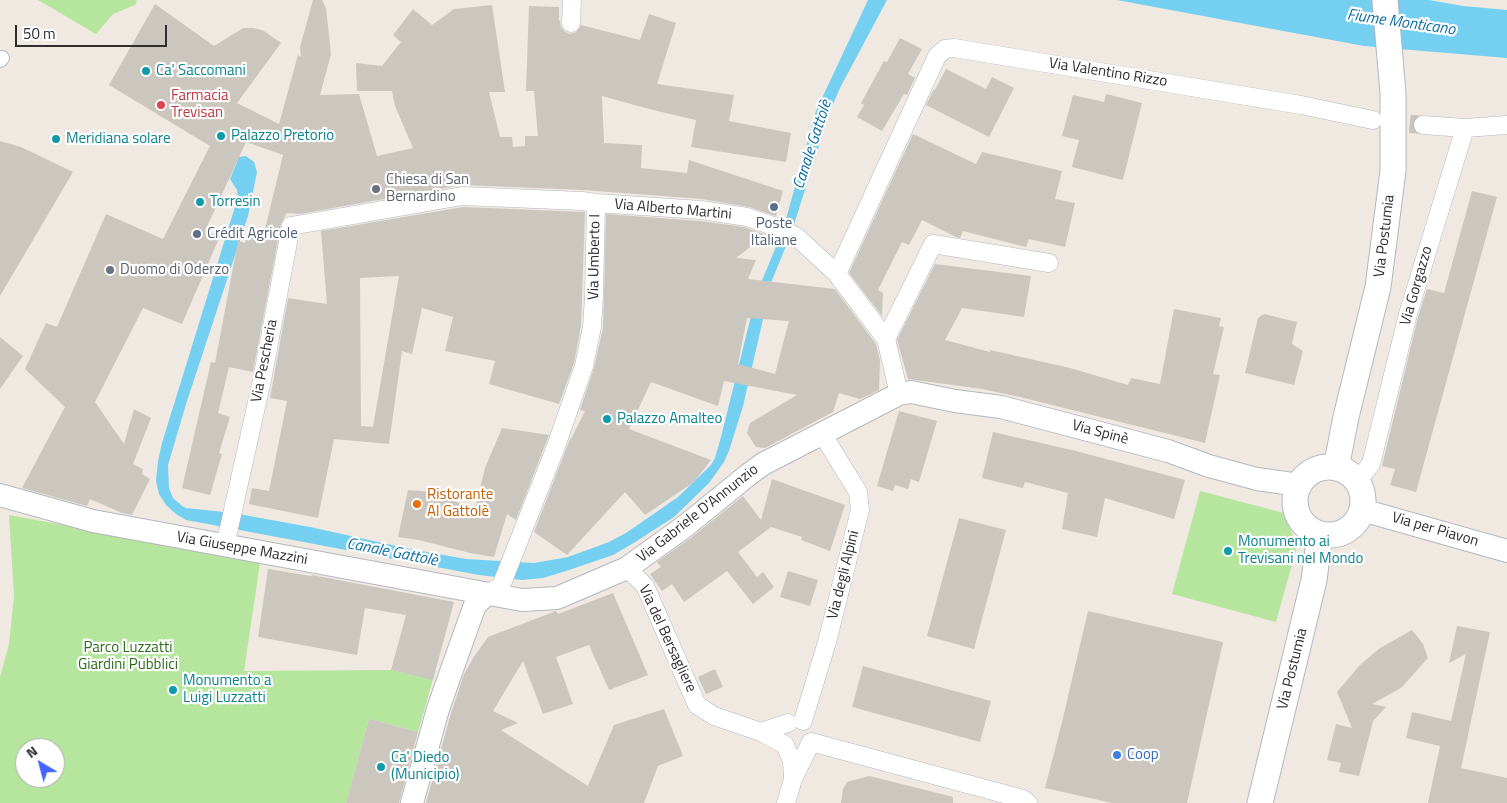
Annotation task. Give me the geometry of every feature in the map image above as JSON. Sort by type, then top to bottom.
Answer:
[{"type":"main road","name":"Via Postumia","points":[[1336,468],[1346,418],[1378,287],[1393,170],[1392,78],[1385,0]]},
{"type":"main road","points":[[1325,468],[1336,468],[1344,471],[1357,482],[1363,500],[1362,510],[1358,520],[1346,530],[1331,535],[1320,534],[1303,524],[1295,505],[1299,485],[1306,476],[1314,471],[1325,468]]},
{"type":"main road","name":"Via Postumia","points":[[1260,803],[1314,580],[1320,534]]},
{"type":"street","points":[[571,23],[572,0]]},
{"type":"street","name":"Via Valentino Rizzo","points":[[836,274],[937,56],[945,49],[954,48],[1302,105],[1372,120]]},
{"type":"street","points":[[1423,125],[1465,128],[1507,126]]},
{"type":"street","name":"Via Gorgazzo","points":[[1357,482],[1371,464],[1408,314],[1465,128]]},
{"type":"street","name":"Via Umberto I","points":[[291,226],[462,196],[582,201],[596,204],[592,327],[584,366],[555,448],[511,560],[494,590]]},
{"type":"street","name":"Via Alberto Martini","points":[[596,204],[729,214],[747,218],[779,228],[797,237],[836,274]]},
{"type":"street","name":"Via Pescheria","points":[[227,540],[262,380],[291,226]]},
{"type":"street","points":[[886,339],[933,244],[1049,263]]},
{"type":"street","points":[[836,274],[886,339],[899,394]]},
{"type":"street","name":"Via Spinè","points":[[899,394],[920,393],[955,401],[1001,406],[1168,451],[1208,466],[1257,479],[1299,485]]},
{"type":"street","name":"Via Gabriele D'Annunzio","points":[[494,590],[522,600],[557,598],[627,568],[684,527],[764,464],[899,394]]},
{"type":"street","name":"Via degli Alpini","points":[[793,779],[792,761],[782,736],[785,726],[795,722],[827,642],[860,510],[858,492],[823,434]]},
{"type":"street","name":"Via Giuseppe Mazzini","points":[[0,495],[94,521],[227,540],[494,590]]},
{"type":"street","name":"Via per Piavon","points":[[1362,510],[1507,551]]},
{"type":"street","name":"Via del Bersagliere","points":[[627,568],[645,586],[697,705],[714,716],[761,732],[786,745]]},
{"type":"street","points":[[412,803],[438,709],[475,605],[494,590]]},
{"type":"street","points":[[761,732],[795,722],[810,727],[812,737],[804,748],[794,750],[786,745]]},
{"type":"street","points":[[810,742],[1023,799],[1028,803]]},
{"type":"street","name":"Via degli Alpini","points":[[786,803],[793,779],[810,742]]},
{"type":"green space","points":[[38,0],[137,0],[135,5],[113,14],[96,34]]},
{"type":"green space","points":[[1200,491],[1284,513],[1297,546],[1276,622],[1172,594]]},
{"type":"green space","name":"Parco Luzzatti Giardini Pubblici","points":[[9,515],[260,563],[244,671],[391,670],[433,679],[418,732],[369,719],[346,803],[0,803],[0,677],[9,644],[14,596]]},
{"type":"water","name":"Canale Gattolè","points":[[868,0],[887,0],[840,88],[830,111],[791,234],[770,285],[761,283],[783,230],[816,111]]},
{"type":"water","name":"Fiume Monticano","points":[[1117,0],[1429,0],[1463,6],[1507,10],[1507,58],[1364,46]]},
{"type":"water","name":"Canale Gattolè","points":[[246,156],[254,162],[257,172],[248,216],[168,465],[169,488],[173,498],[182,506],[310,527],[466,559],[534,563],[568,557],[609,542],[626,533],[678,497],[711,465],[721,437],[755,300],[767,302],[743,406],[724,462],[709,483],[674,517],[632,544],[613,555],[566,571],[543,578],[522,580],[479,575],[186,520],[176,514],[166,505],[159,494],[156,481],[158,461],[238,197],[237,190],[230,179],[239,157]]},
{"type":"building","points":[[313,0],[322,0],[326,8],[331,54],[320,95],[359,94],[377,156],[413,148],[395,106],[392,91],[357,91],[356,63],[382,66],[401,42],[393,35],[413,9],[432,25],[454,9],[492,5],[505,92],[489,92],[500,137],[512,137],[513,147],[525,146],[525,136],[538,136],[534,91],[526,91],[529,6],[559,7],[561,27],[570,34],[576,32],[581,25],[640,40],[649,14],[676,23],[657,84],[734,95],[729,121],[791,133],[786,162],[691,147],[696,120],[602,96],[604,143],[642,145],[641,168],[687,173],[689,160],[783,191],[776,216],[749,207],[702,199],[583,190],[462,185],[300,214],[287,213],[281,224],[253,372],[229,367],[218,413],[230,417],[219,453],[222,454],[210,495],[182,488],[211,362],[215,363],[238,241],[245,243],[249,230],[264,233],[283,155],[246,142],[205,231],[220,236],[182,324],[143,308],[95,402],[124,444],[134,409],[151,418],[133,464],[143,469],[142,474],[150,479],[132,515],[122,513],[90,499],[87,506],[22,488],[65,407],[25,369],[46,323],[57,327],[106,214],[163,239],[210,146],[109,85],[155,4],[214,46],[243,28],[254,28],[264,31],[281,43],[237,103],[279,124],[298,55],[301,57],[300,47]]},
{"type":"building","points":[[900,38],[922,49],[908,74],[915,78],[907,95],[904,94],[882,131],[857,117],[864,105],[861,103],[884,61],[887,62]]},
{"type":"building","points":[[946,69],[986,89],[992,77],[1014,88],[989,137],[926,105]]},
{"type":"building","points":[[1106,94],[1142,103],[1123,180],[1072,167],[1079,140],[1062,136],[1073,95],[1104,102]]},
{"type":"building","points":[[913,134],[976,164],[982,152],[1062,171],[1055,199],[1075,203],[1065,247],[1029,239],[1026,247],[963,231],[960,238],[922,220],[909,245],[902,242],[878,290],[883,293],[882,316],[849,273]]},
{"type":"building","points":[[0,141],[21,147],[73,172],[0,296]]},
{"type":"building","points":[[1472,191],[1497,197],[1416,492],[1390,485],[1395,469],[1382,466],[1418,317],[1427,289],[1444,293]]},
{"type":"building","points":[[463,207],[585,212],[581,326],[574,363],[559,404],[489,384],[495,361],[445,351],[453,317],[422,308],[412,354],[402,351],[389,444],[334,439],[318,518],[249,504],[252,488],[269,491],[287,401],[270,398],[288,298],[327,304],[321,231]],"holes":[[[399,276],[373,427],[361,426],[360,278]]]},
{"type":"building","points":[[606,214],[700,221],[744,227],[766,235],[736,258],[756,260],[748,279],[835,289],[876,344],[880,360],[879,390],[860,399],[839,393],[833,412],[765,448],[756,447],[747,433],[750,423],[797,395],[724,381],[718,406],[651,382],[629,429],[711,460],[694,482],[645,515],[625,492],[567,555],[534,532],[570,439],[585,411],[580,410],[594,368],[603,328]],"holes":[[[747,318],[789,321],[775,374],[738,364]]]},
{"type":"building","points":[[935,264],[1031,276],[1024,317],[962,308],[945,340],[990,352],[990,350],[1070,368],[1128,385],[1131,378],[1160,384],[1174,309],[1221,318],[1219,326],[1224,327],[1213,374],[1220,375],[1205,443],[1020,397],[982,389],[908,379],[897,340]]},
{"type":"building","points":[[1264,314],[1297,322],[1292,344],[1303,351],[1294,385],[1245,373],[1258,318]]},
{"type":"building","points":[[0,337],[23,356],[0,389]]},
{"type":"building","points":[[899,411],[937,421],[919,482],[911,479],[908,489],[895,485],[893,491],[877,486]]},
{"type":"building","points":[[502,428],[549,435],[516,520],[507,514],[494,557],[398,537],[408,490],[431,492],[475,509],[485,468]]},
{"type":"building","points":[[993,432],[1076,451],[1185,480],[1174,519],[1105,498],[1097,537],[1062,529],[1068,493],[1025,482],[1023,488],[982,478]]},
{"type":"building","points":[[772,479],[845,505],[830,551],[801,540],[802,537],[771,527],[738,552],[757,577],[763,572],[774,587],[753,604],[727,571],[684,602],[672,584],[662,591],[650,574],[661,567],[657,562],[743,496],[761,520]]},
{"type":"building","points":[[959,518],[1006,530],[974,649],[927,636]]},
{"type":"building","points":[[268,569],[312,575],[454,602],[433,680],[391,670],[406,615],[365,608],[357,655],[258,637]]},
{"type":"building","points":[[788,571],[818,580],[810,606],[780,597]]},
{"type":"building","points":[[613,593],[648,675],[609,690],[589,645],[556,657],[573,704],[543,714],[523,661],[493,711],[518,723],[501,730],[588,786],[614,725],[664,709],[683,756],[658,766],[644,803],[426,803],[464,674],[488,637],[556,611],[558,614]]},
{"type":"building","points":[[1088,611],[1223,642],[1187,803],[1112,803],[1045,788]]},
{"type":"building","points":[[1457,626],[1490,632],[1461,768],[1507,778],[1507,803],[1428,803],[1440,746],[1406,738],[1412,712],[1451,721],[1466,654],[1449,663]]},
{"type":"building","points":[[1412,630],[1423,644],[1428,658],[1401,688],[1372,704],[1386,707],[1373,721],[1359,776],[1339,772],[1341,763],[1327,760],[1336,724],[1352,728],[1337,692],[1360,665],[1380,648]]},
{"type":"building","points":[[863,666],[991,701],[980,742],[852,707]]},
{"type":"building","points":[[715,669],[723,687],[706,694],[698,677]]},
{"type":"building","name":"Ca' Diedo (Municipio)","points":[[369,719],[418,732],[399,803],[346,803]]},
{"type":"building","points":[[869,776],[953,797],[953,803],[841,803],[843,789],[847,782]]},
{"type":"tunnel","points":[[1383,121],[1423,125]]},
{"type":"place","name":"Ca' Saccomani","points":[[146,71]]},
{"type":"place","name":"Farmacia Trevisan","points":[[161,105]]},
{"type":"place","name":"Palazzo Pretorio","points":[[221,136]]},
{"type":"place","name":"Meridiana solare","points":[[56,139]]},
{"type":"place","name":"Chiesa di San Bernardino","points":[[376,189]]},
{"type":"place","name":"Torresin","points":[[200,202]]},
{"type":"place","name":"Poste Italiane","points":[[774,207]]},
{"type":"place","name":"Crédit Agricole","points":[[197,234]]},
{"type":"place","name":"Duomo di Oderzo","points":[[110,270]]},
{"type":"place","name":"Palazzo Amalteo","points":[[607,419]]},
{"type":"place","name":"Ristorante Al Gattolè","points":[[417,504]]},
{"type":"place","name":"Monumento ai Trevisani nel Mondo","points":[[1228,551]]},
{"type":"place","name":"Monumento a Luigi Luzzatti","points":[[173,690]]},
{"type":"place","name":"Coop","points":[[1117,755]]},
{"type":"place","name":"Ca' Diedo (Municipio)","points":[[381,767]]}]
